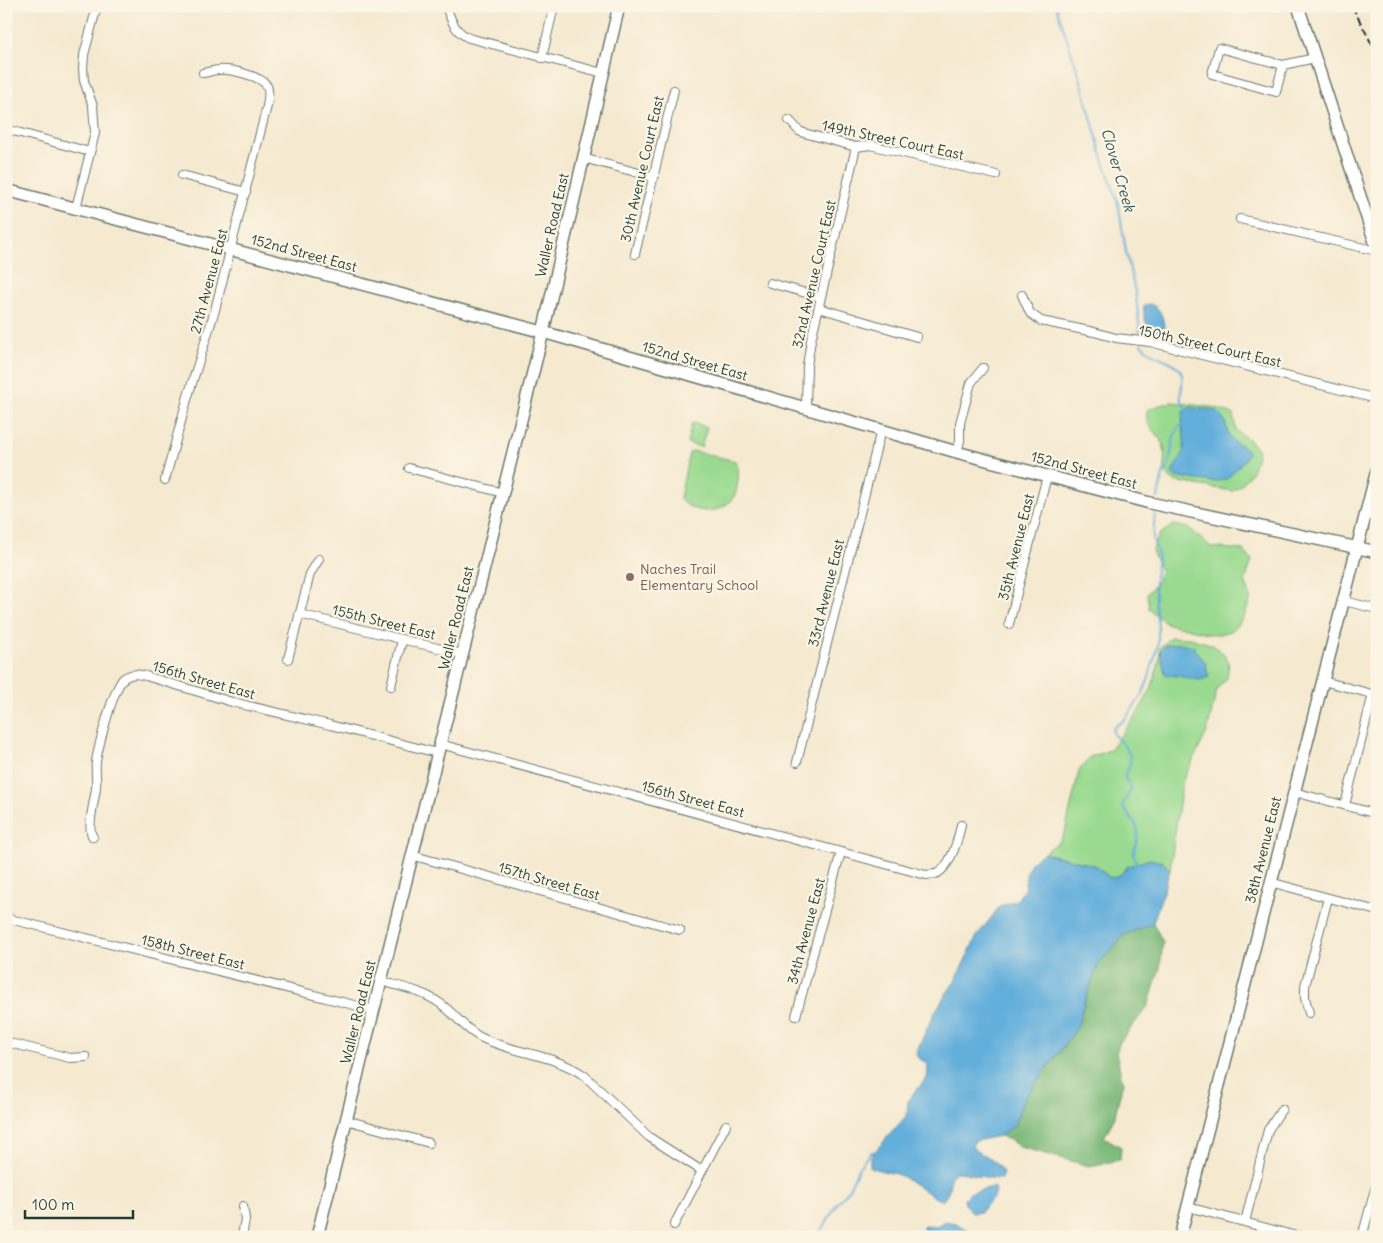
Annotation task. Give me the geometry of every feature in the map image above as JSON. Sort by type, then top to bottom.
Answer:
[{"type":"street","points":[[76,208],[95,133],[95,116],[84,81],[83,62],[97,6]]},
{"type":"street","points":[[542,58],[554,6]]},
{"type":"street","name":"Waller Road East","points":[[317,1237],[543,332],[619,6]]},
{"type":"street","points":[[1298,6],[1377,250]]},
{"type":"street","points":[[447,9],[453,25],[461,34],[469,38],[603,74]]},
{"type":"street","points":[[1282,65],[1276,92],[1212,74],[1219,48],[1282,65],[1315,58]]},
{"type":"street","name":"27th Avenue East","points":[[165,480],[188,396],[215,310],[246,192],[269,92],[268,87],[258,78],[217,69],[204,73]]},
{"type":"street","name":"30th Avenue Court East","points":[[635,254],[674,90]]},
{"type":"street","name":"149th Street Court East","points":[[790,120],[799,131],[856,147],[870,145],[996,175]]},
{"type":"street","points":[[6,129],[90,152]]},
{"type":"street","name":"32nd Avenue Court East","points":[[806,408],[807,366],[811,340],[856,147]]},
{"type":"street","points":[[583,158],[654,177]]},
{"type":"street","points":[[182,175],[246,192]]},
{"type":"street","name":"152nd Street East","points":[[6,190],[543,332],[957,452],[1047,476],[1218,519],[1377,552]]},
{"type":"street","points":[[1240,219],[1377,250]]},
{"type":"street","points":[[770,283],[820,297]]},
{"type":"street","name":"150th Street Court East","points":[[1022,295],[1030,314],[1041,321],[1116,338],[1150,342],[1377,399]]},
{"type":"street","points":[[819,308],[917,337]]},
{"type":"street","points":[[957,452],[960,441],[960,423],[971,383],[983,368]]},
{"type":"street","name":"33rd Avenue East","points":[[797,762],[881,430]]},
{"type":"street","points":[[408,468],[502,493]]},
{"type":"street","name":"38th Avenue East","points":[[1180,1237],[1356,548],[1373,501],[1377,470]]},
{"type":"street","name":"35th Avenue East","points":[[1009,624],[1047,476]]},
{"type":"street","points":[[288,659],[310,574],[319,560]]},
{"type":"street","points":[[1344,601],[1377,609]]},
{"type":"street","name":"155th Street East","points":[[299,614],[462,654]]},
{"type":"street","points":[[391,686],[402,640]]},
{"type":"street","name":"156th Street East","points":[[94,837],[91,834],[90,825],[96,786],[96,761],[101,738],[119,684],[125,677],[134,674],[232,702],[438,749],[926,875],[939,872],[952,855],[958,842],[961,825]]},
{"type":"street","points":[[1322,681],[1375,694],[1344,805]]},
{"type":"street","points":[[1294,792],[1377,814]]},
{"type":"street","name":"34th Avenue East","points":[[796,1016],[841,852]]},
{"type":"street","name":"157th Street East","points":[[412,855],[680,930]]},
{"type":"street","points":[[1270,882],[1377,911]]},
{"type":"street","points":[[1308,1013],[1305,986],[1328,898]]},
{"type":"street","name":"158th Street East","points":[[6,918],[374,1010]]},
{"type":"street","points":[[381,981],[422,993],[434,999],[443,1005],[463,1025],[485,1040],[553,1059],[573,1068],[585,1076],[649,1137],[702,1171]]},
{"type":"street","points":[[6,1042],[70,1058],[86,1057]]},
{"type":"street","points":[[1245,1222],[1268,1130],[1282,1109]]},
{"type":"street","points":[[346,1120],[428,1143]]},
{"type":"street","points":[[674,1225],[726,1125]]},
{"type":"street","points":[[1362,1237],[1377,1182]]},
{"type":"street","points":[[242,1237],[245,1219],[243,1206]]},
{"type":"street","points":[[1188,1207],[1300,1237]]},
{"type":"green space","points":[[1172,402],[1217,408],[1233,414],[1236,431],[1248,439],[1258,450],[1250,474],[1238,487],[1232,491],[1174,481],[1169,477],[1164,468],[1165,455],[1163,445],[1148,422],[1147,410]]},
{"type":"green space","points":[[692,423],[707,427],[701,447],[687,443]]},
{"type":"green space","points":[[693,451],[735,461],[736,463],[739,472],[736,492],[732,500],[718,509],[701,511],[686,504],[680,498],[689,453]]},
{"type":"green space","points":[[1173,525],[1189,528],[1211,547],[1243,550],[1252,560],[1245,581],[1251,597],[1244,617],[1233,630],[1216,635],[1169,624],[1149,609],[1147,594],[1158,581],[1161,570],[1152,551],[1159,535]]},
{"type":"green space","points":[[1170,637],[1190,638],[1213,645],[1224,654],[1229,662],[1227,678],[1217,689],[1207,732],[1182,782],[1170,870],[1163,862],[1128,866],[1120,875],[1110,878],[1097,866],[1044,853],[1059,842],[1065,832],[1079,771],[1090,757],[1110,750],[1138,712],[1151,690],[1159,662],[1160,647]]},
{"type":"green space","points":[[1153,923],[1163,942],[1160,968],[1148,1006],[1120,1042],[1116,1053],[1123,1083],[1114,1119],[1104,1137],[1121,1147],[1120,1160],[1089,1166],[1020,1147],[1000,1136],[1014,1126],[1024,1099],[1077,1028],[1098,965],[1124,935]]},
{"type":"water","points":[[1149,304],[1157,308],[1162,316],[1164,335],[1159,337],[1151,333],[1144,316],[1144,306]]},
{"type":"water","points":[[1191,407],[1212,410],[1221,414],[1230,437],[1248,451],[1246,458],[1227,479],[1213,482],[1172,475],[1184,448],[1183,412]]},
{"type":"water","points":[[1180,643],[1193,646],[1205,662],[1209,677],[1200,680],[1165,674],[1160,651],[1165,645]]},
{"type":"water","points":[[1044,853],[1097,866],[1110,878],[1120,875],[1128,866],[1150,859],[1163,862],[1170,870],[1153,923],[1124,935],[1098,965],[1077,1028],[1024,1099],[1014,1126],[1000,1136],[975,1141],[972,1146],[998,1166],[1003,1172],[1001,1179],[955,1172],[950,1178],[949,1191],[942,1201],[901,1176],[870,1167],[870,1157],[907,1115],[908,1100],[927,1078],[926,1063],[917,1057],[916,1052],[936,1010],[956,979],[977,936],[1000,906],[1017,900],[1024,890],[1027,871],[1032,861]]},
{"type":"water","points":[[992,1187],[996,1189],[995,1196],[980,1212],[973,1213],[965,1205],[964,1199],[970,1193]]},
{"type":"water","points":[[945,1221],[955,1223],[970,1231],[971,1237],[924,1237],[924,1230],[922,1228],[924,1225],[936,1226]]},
{"type":"waterway","name":"Clover Creek","points":[[1056,6],[1118,203],[1136,296],[1141,340]]},
{"type":"waterway","points":[[1141,344],[1147,350],[1171,362],[1180,370],[1182,374],[1181,400],[1187,410]]},
{"type":"waterway","points":[[1158,498],[1163,474],[1168,468],[1174,436],[1182,425]]},
{"type":"waterway","points":[[1135,866],[1136,861],[1133,855],[1138,832],[1135,824],[1122,806],[1131,789],[1124,776],[1128,769],[1130,758],[1126,748],[1113,734],[1113,728],[1125,719],[1141,697],[1148,681],[1158,645],[1155,602],[1158,555],[1153,539],[1155,511]]},
{"type":"waterway","points":[[818,1237],[837,1204],[849,1189],[859,1167],[870,1153],[876,1151]]},
{"type":"railway","points":[[1352,6],[1377,54]]},
{"type":"place","name":"Naches Trail Elementary School","points":[[630,577]]}]
